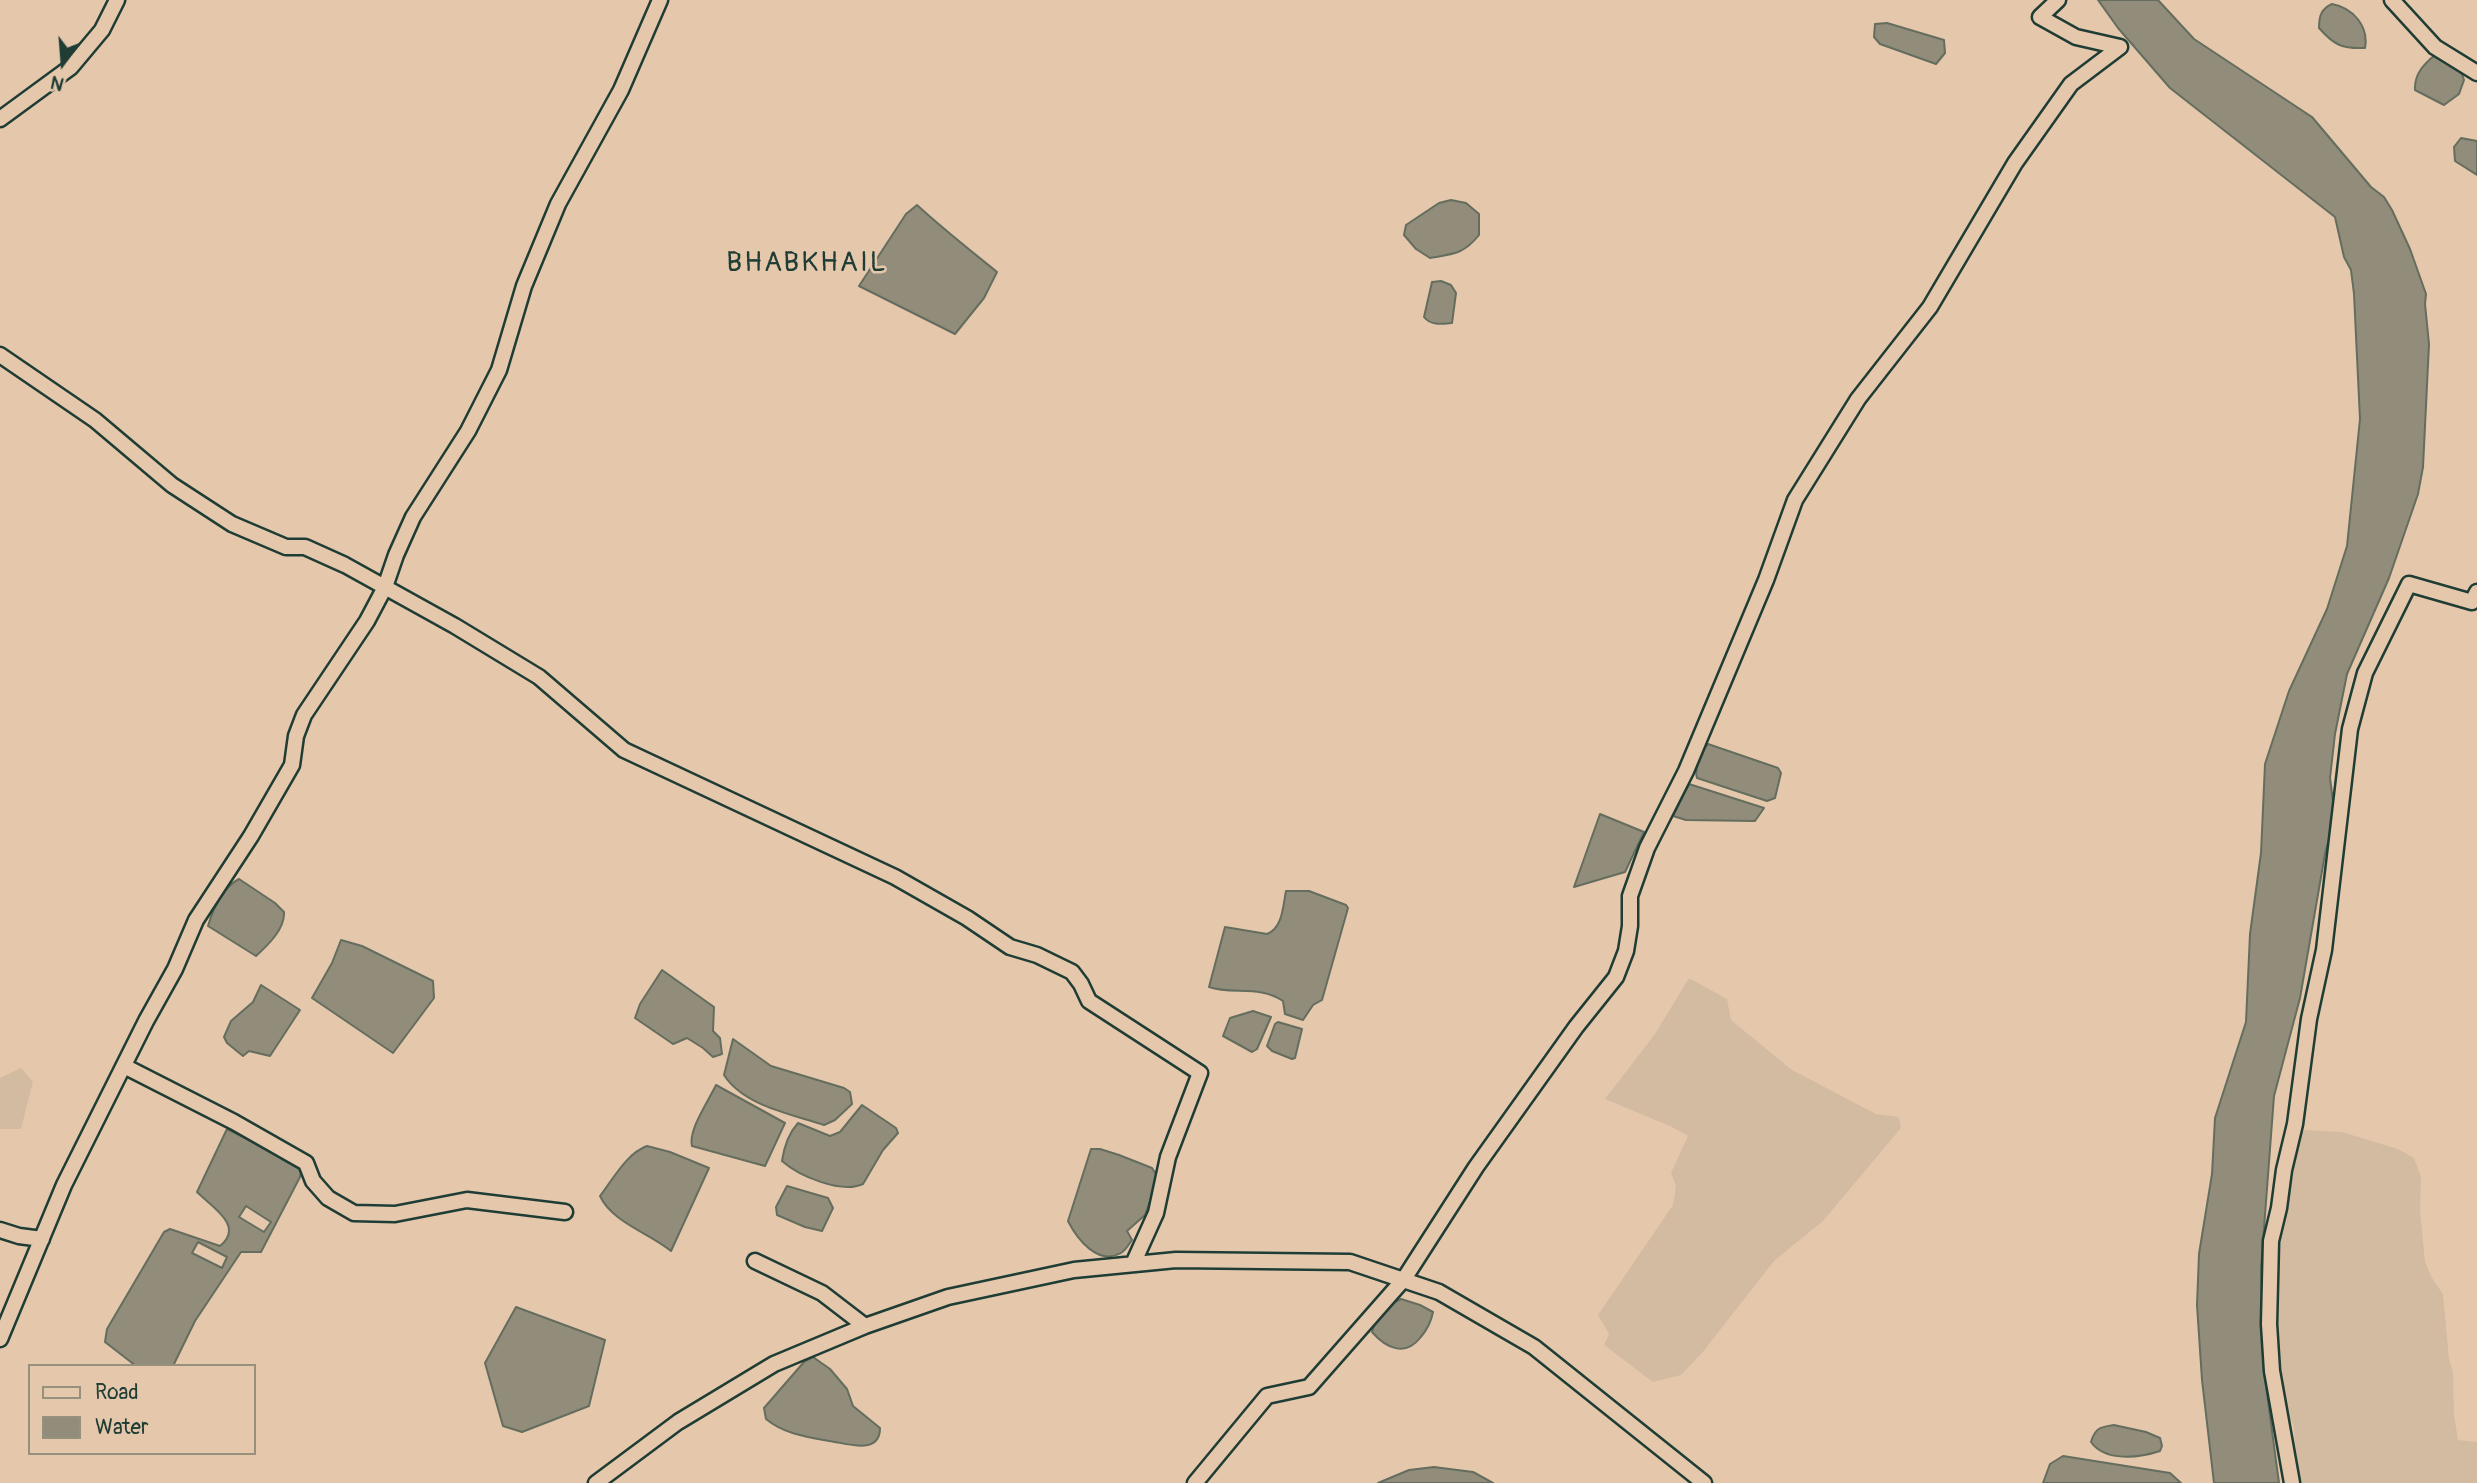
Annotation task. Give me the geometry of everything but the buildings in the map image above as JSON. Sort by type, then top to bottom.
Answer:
[{"type":"street","points":[[0,119],[71,67],[102,30],[117,0]]},
{"type":"street","points":[[0,1339],[64,1185],[180,961],[195,920],[251,836],[292,765],[296,736],[303,715],[368,621],[386,587],[396,555],[413,517],[468,431],[499,370],[524,286],[558,204],[621,90],[660,0]]},
{"type":"street","points":[[1195,1483],[1267,1396],[1309,1387],[1404,1279],[1476,1167],[1576,1027],[1616,977],[1626,951],[1630,926],[1630,896],[1647,848],[1691,759],[1766,580],[1795,500],[1858,399],[1930,307],[2015,163],[2071,84],[2120,47],[2076,37],[2040,17],[2058,0]]},
{"type":"street","points":[[2392,0],[2435,47],[2477,72]]},
{"type":"street","points":[[0,355],[95,420],[172,485],[203,507],[232,524],[286,547],[306,547],[386,587],[539,677],[624,750],[895,877],[967,918],[1010,947],[1037,955],[1072,972],[1089,1001],[1200,1073],[1168,1157],[1156,1213],[1133,1264]]},
{"type":"street","points":[[2292,1483],[2272,1371],[2269,1324],[2271,1241],[2295,1124],[2309,1019],[2324,950],[2350,729],[2365,673],[2409,584],[2472,602],[2477,592]]},
{"type":"street","points":[[124,1066],[234,1122],[306,1163],[313,1181],[328,1198],[354,1213],[395,1214],[467,1200],[565,1212]]},
{"type":"street","points":[[0,1230],[19,1237],[42,1239]]},
{"type":"street","points":[[596,1483],[678,1422],[775,1364],[865,1326],[948,1297],[1074,1270],[1176,1260],[1350,1262],[1439,1292],[1534,1347],[1704,1483]]},
{"type":"street","points":[[755,1261],[822,1293],[865,1326]]},
{"type":"shaded area","points":[[1689,978],[1727,999],[1731,1020],[1792,1070],[1876,1114],[1899,1117],[1901,1128],[1823,1221],[1774,1261],[1702,1353],[1681,1375],[1653,1382],[1604,1345],[1609,1334],[1598,1315],[1673,1205],[1676,1186],[1671,1173],[1688,1136],[1605,1099],[1655,1034]]},
{"type":"shaded area","points":[[21,1068],[33,1082],[21,1129],[0,1129],[0,1078]]},
{"type":"shaded area","points":[[2304,1130],[2342,1132],[2398,1149],[2414,1158],[2421,1177],[2420,1210],[2425,1262],[2443,1294],[2458,1440],[2477,1442],[2477,1483],[2301,1483],[2295,1469],[2294,1427],[2284,1404],[2274,1345],[2279,1235],[2293,1150]]},
{"type":"water","points":[[2098,0],[2158,0],[2194,39],[2312,117],[2371,187],[2384,197],[2410,249],[2426,294],[2429,344],[2423,467],[2418,494],[2389,578],[2347,674],[2335,734],[2330,778],[2335,816],[2325,854],[2300,998],[2274,1096],[2261,1268],[2264,1371],[2279,1483],[2214,1483],[2202,1380],[2197,1305],[2199,1254],[2212,1174],[2215,1118],[2246,1022],[2250,934],[2261,853],[2265,764],[2289,691],[2327,609],[2347,546],[2360,419],[2354,294],[2351,270],[2344,257],[2335,217],[2170,88],[2118,28]]},
{"type":"water","points":[[2332,4],[2347,9],[2358,19],[2366,40],[2365,48],[2339,45],[2319,28],[2321,13]]},
{"type":"water","points":[[1887,23],[1944,40],[1945,53],[1936,64],[1880,44],[1874,37],[1875,24]]},
{"type":"water","points":[[2436,54],[2462,74],[2464,80],[2459,94],[2444,105],[2415,90],[2416,79],[2421,70]]},
{"type":"water","points":[[2461,138],[2477,141],[2477,175],[2455,161],[2454,147]]},
{"type":"water","points":[[1451,200],[1466,203],[1479,214],[1479,235],[1463,250],[1430,258],[1416,249],[1404,235],[1406,225],[1439,203]]},
{"type":"water","points":[[917,205],[997,272],[984,298],[955,334],[859,286],[906,214]]},
{"type":"water","points":[[1441,281],[1451,285],[1456,293],[1452,323],[1433,323],[1424,317],[1432,282]]},
{"type":"water","points":[[1708,744],[1778,768],[1781,773],[1775,798],[1767,801],[1697,778],[1696,769]]},
{"type":"water","points":[[1689,784],[1764,808],[1755,821],[1686,820],[1673,816]]},
{"type":"water","points":[[1600,814],[1644,832],[1625,872],[1574,887]]},
{"type":"water","points":[[239,879],[284,912],[279,930],[256,956],[208,926],[223,893]]},
{"type":"water","points":[[1286,891],[1309,891],[1348,908],[1322,1000],[1313,1005],[1303,1020],[1285,1014],[1283,1001],[1274,996],[1209,987],[1225,927],[1267,934],[1276,927],[1281,916]]},
{"type":"water","points":[[341,940],[362,946],[433,981],[434,998],[393,1053],[312,998],[332,963]]},
{"type":"water","points":[[662,970],[714,1007],[713,1031],[720,1038],[722,1054],[713,1057],[687,1038],[673,1044],[635,1018],[640,1004]]},
{"type":"water","points":[[261,985],[300,1010],[270,1056],[249,1051],[243,1056],[227,1043],[224,1037],[231,1021],[253,1002]]},
{"type":"water","points":[[1253,1011],[1271,1017],[1257,1049],[1252,1052],[1223,1036],[1230,1018]]},
{"type":"water","points":[[1278,1022],[1302,1029],[1295,1058],[1272,1051],[1267,1046]]},
{"type":"water","points":[[733,1039],[771,1066],[844,1088],[850,1092],[852,1104],[835,1120],[824,1125],[756,1102],[733,1086],[724,1075]]},
{"type":"water","points":[[716,1085],[785,1123],[765,1166],[692,1146],[696,1124]]},
{"type":"water","points":[[862,1105],[896,1128],[898,1133],[883,1150],[863,1184],[843,1187],[821,1182],[782,1161],[787,1141],[798,1123],[830,1136],[840,1132]]},
{"type":"water","points":[[227,1129],[294,1162],[301,1172],[261,1252],[241,1252],[195,1321],[174,1364],[133,1364],[105,1342],[107,1329],[164,1232],[170,1229],[220,1246],[227,1239],[228,1224],[197,1192]],"holes":[[[246,1206],[271,1222],[264,1232],[239,1217]],[[198,1242],[227,1257],[222,1268],[192,1253]]]},
{"type":"water","points":[[647,1146],[709,1168],[671,1251],[622,1220],[600,1196],[627,1160]]},
{"type":"water","points":[[1091,1149],[1119,1155],[1152,1168],[1156,1174],[1156,1184],[1145,1215],[1127,1231],[1132,1240],[1123,1252],[1112,1256],[1104,1256],[1089,1249],[1068,1221]]},
{"type":"water","points":[[787,1186],[828,1198],[833,1208],[822,1231],[777,1215],[776,1207]]},
{"type":"water","points":[[1401,1299],[1433,1312],[1420,1338],[1402,1349],[1389,1346],[1372,1332],[1382,1312]]},
{"type":"water","points":[[516,1307],[605,1340],[589,1406],[522,1432],[503,1426],[485,1363]]},
{"type":"water","points":[[813,1357],[830,1369],[847,1389],[853,1406],[880,1428],[879,1437],[874,1442],[861,1446],[804,1436],[780,1428],[766,1419],[764,1408],[804,1362]]},
{"type":"water","points":[[2114,1425],[2160,1438],[2160,1451],[2123,1457],[2105,1453],[2091,1442],[2096,1431]]},
{"type":"water","points":[[2063,1456],[2170,1473],[2181,1483],[2043,1483],[2050,1464]]},
{"type":"water","points":[[1434,1467],[1473,1472],[1493,1483],[1378,1483],[1409,1470]]},
{"type":"district","name":"BHABKHAIL","points":[[807,264]]}]
